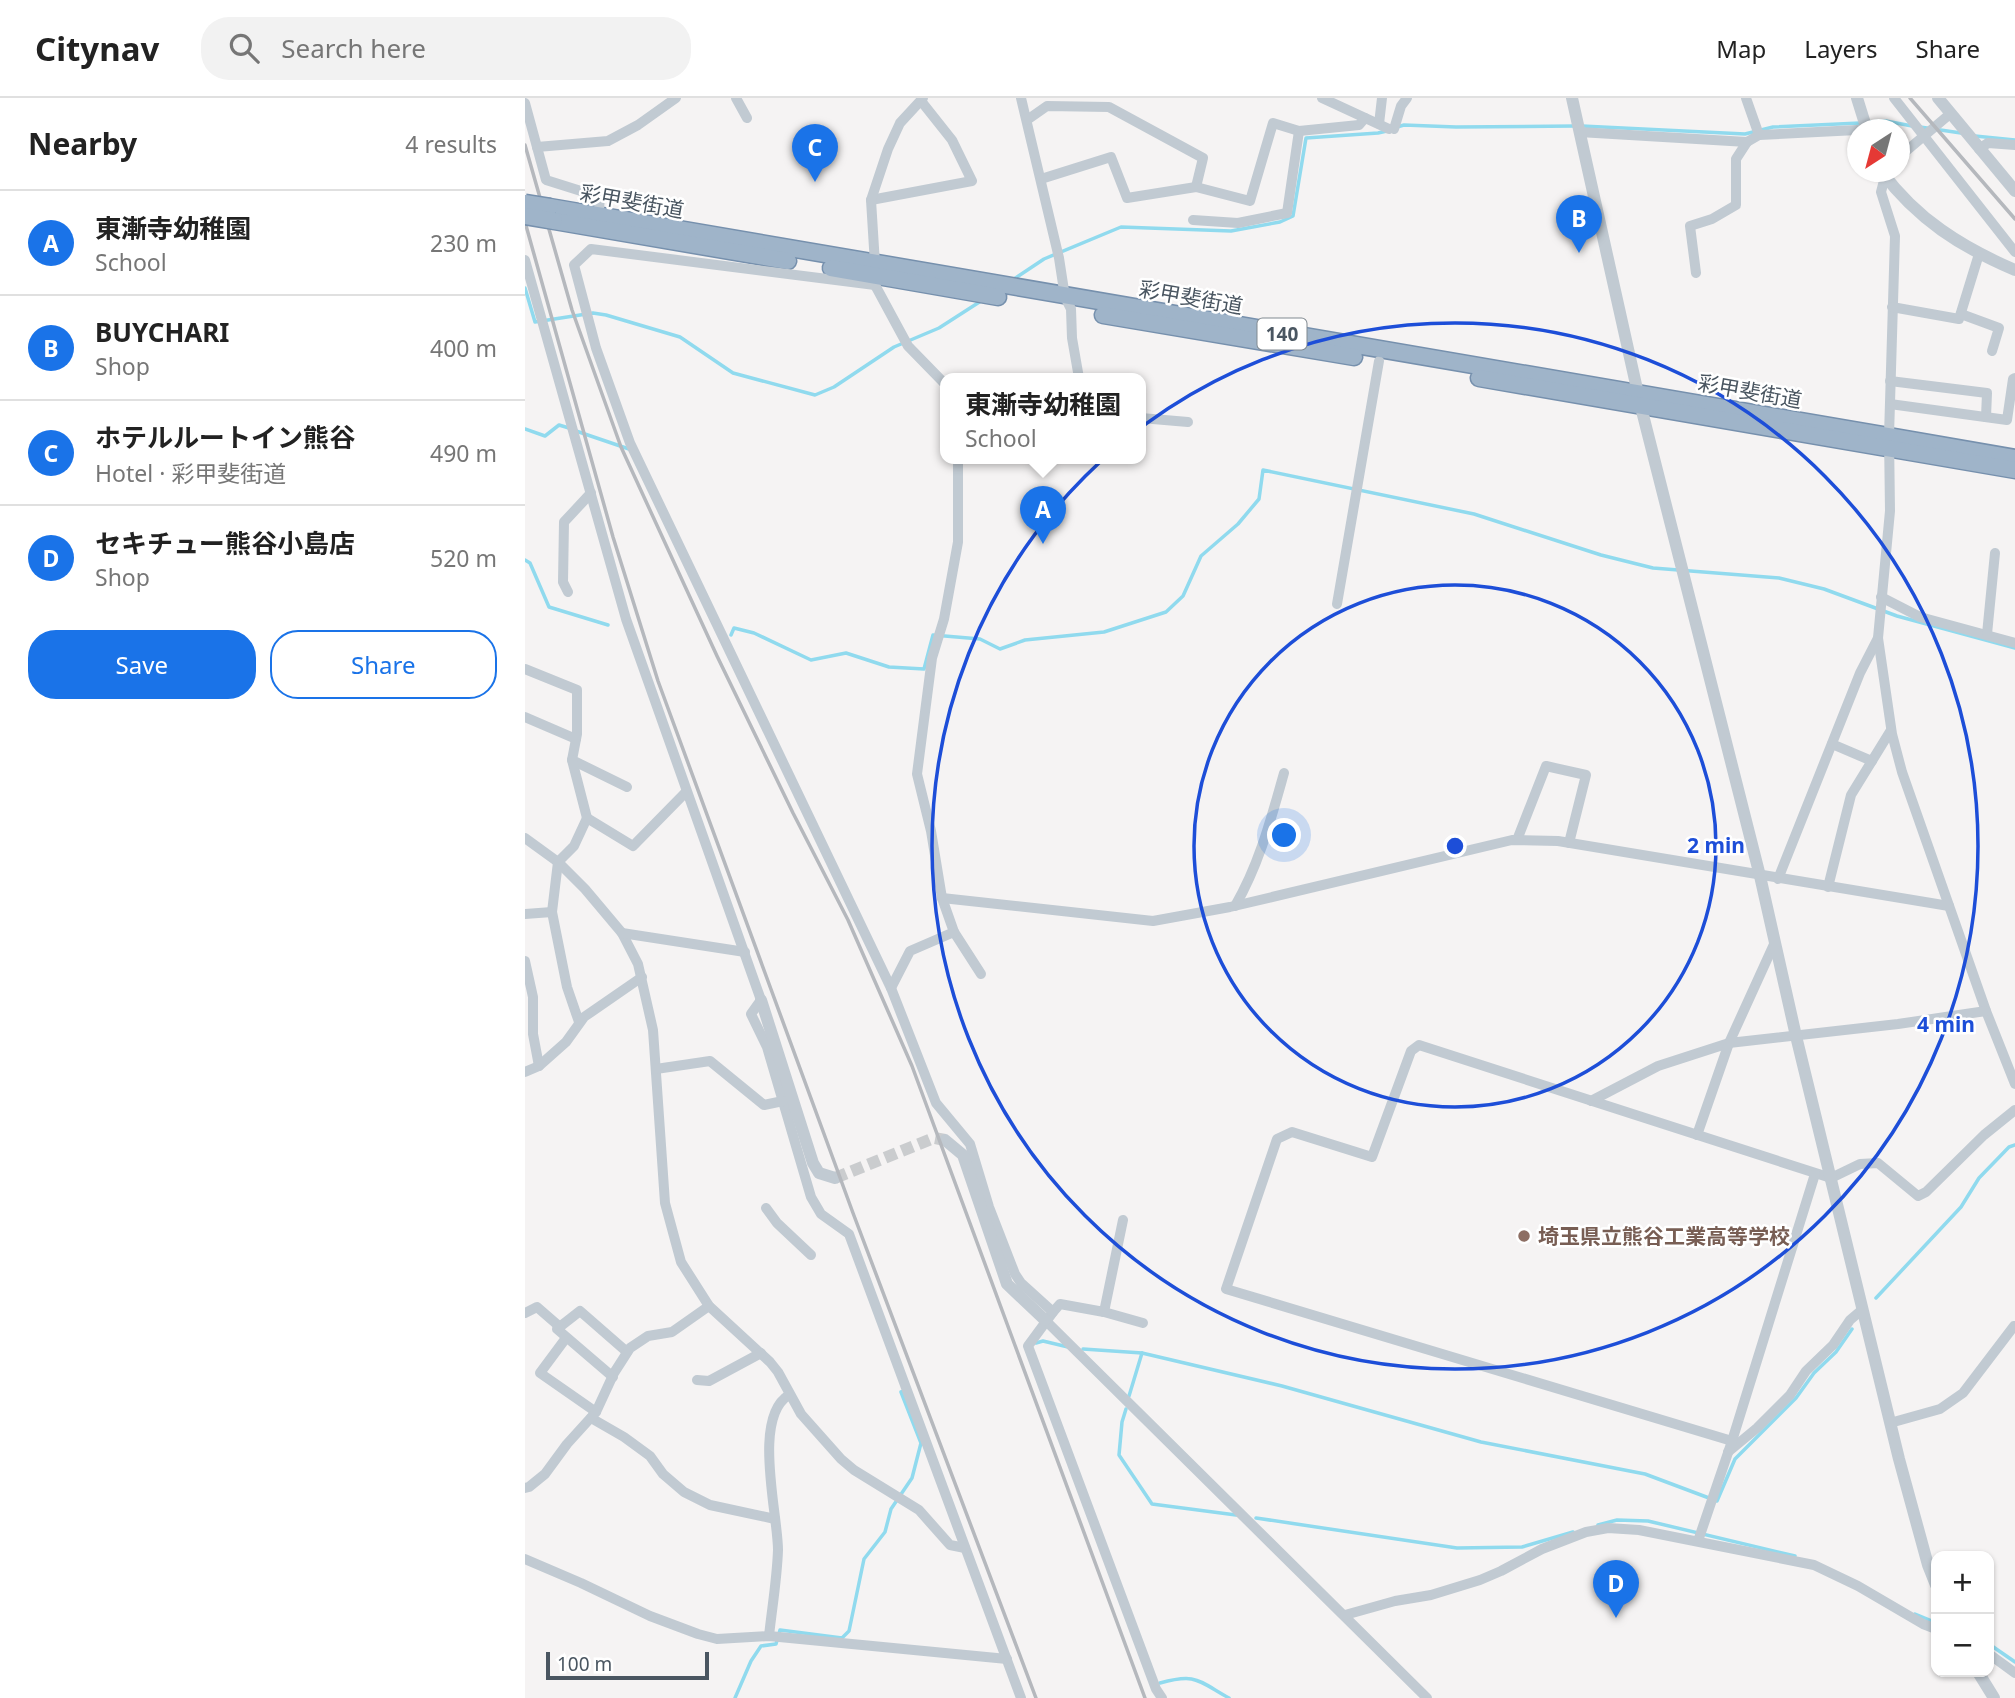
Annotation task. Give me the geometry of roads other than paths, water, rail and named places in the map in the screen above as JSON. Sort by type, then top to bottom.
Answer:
[{"type":"highway","name":"彩甲斐街道","points":[[525,203],[552,214],[875,275],[1068,303],[1640,400]]},
{"type":"highway","name":"彩甲斐街道","points":[[525,216],[552,214]]},
{"type":"highway","name":"彩甲斐街道","points":[[1068,303],[1379,361],[1640,400],[1696,401],[2015,471]]},
{"type":"highway","name":"彩甲斐街道","points":[[1889,442],[2015,458]]},
{"type":"street","points":[[537,147],[608,141],[638,125],[677,98]]},
{"type":"street","points":[[736,98],[747,118]]},
{"type":"street","points":[[1021,98],[1068,303],[1078,373]]},
{"type":"street","points":[[1322,98],[1336,101],[1365,118],[1392,129],[1407,98]]},
{"type":"street","points":[[1379,124],[1382,98]]},
{"type":"street","points":[[1572,98],[1683,578],[1760,876],[1890,1423],[1931,1570]]},
{"type":"street","points":[[1746,98],[1759,135]]},
{"type":"street","points":[[1857,98],[1862,119]]},
{"type":"street","points":[[1894,98],[2015,252]]},
{"type":"street","points":[[1938,98],[2015,191]]},
{"type":"street","points":[[871,200],[972,181],[952,140],[922,99],[899,123],[871,200],[875,275],[908,346],[940,379]]},
{"type":"street","points":[[525,103],[546,180],[600,197],[599,209]]},
{"type":"street","points":[[1027,120],[1047,106],[1109,107],[1203,158],[1196,187]]},
{"type":"street","points":[[1910,148],[1950,114]]},
{"type":"street","points":[[1041,179],[1111,157],[1127,198],[1196,187],[1250,201],[1273,123],[1299,131],[1359,125],[1365,118]]},
{"type":"street","points":[[1193,220],[1238,223],[1287,213],[1299,131]]},
{"type":"street","points":[[1696,273],[1690,226],[1712,219],[1736,205],[1735,159],[1747,142],[1759,135],[1847,131]]},
{"type":"street","points":[[1579,132],[1747,142]]},
{"type":"street","points":[[1979,149],[1988,143],[2015,145]]},
{"type":"street","points":[[1883,182],[1881,192],[1895,236],[1889,442],[1890,510],[1878,638],[1891,730],[1902,772],[1986,1011],[2015,1084]]},
{"type":"street","points":[[1893,182],[1922,217],[1979,254],[2015,270]]},
{"type":"street","points":[[594,234],[591,249],[574,265],[596,348],[631,443],[891,988],[936,1103],[970,1144],[989,1207],[1014,1274],[1049,1316],[1427,1698]]},
{"type":"street","points":[[591,249],[875,275]]},
{"type":"street","points":[[1892,307],[1959,319],[1979,254]]},
{"type":"street","points":[[525,260],[626,619],[745,952],[813,1163],[819,1173],[835,1178]]},
{"type":"street","points":[[1961,314],[1999,328],[1992,351]]},
{"type":"street","points":[[1337,604],[1379,361]]},
{"type":"street","points":[[1890,404],[2007,420],[2015,378]]},
{"type":"street","points":[[1891,381],[1987,393],[1986,417]]},
{"type":"street","points":[[1146,418],[1188,422]]},
{"type":"street","points":[[957,464],[958,542],[941,628],[932,658],[917,774],[931,831],[942,898],[954,933],[981,974]]},
{"type":"street","points":[[568,592],[563,582],[564,522],[591,493]]},
{"type":"street","points":[[1987,634],[1995,553]]},
{"type":"street","points":[[1881,600],[1920,617],[2015,643]]},
{"type":"street","points":[[1778,879],[1860,673],[1878,638]]},
{"type":"street","points":[[525,669],[577,690],[576,739],[572,760],[587,818],[574,846],[558,862],[552,912],[567,987],[579,1022]]},
{"type":"street","points":[[525,717],[576,739]]},
{"type":"street","points":[[1828,887],[1851,795],[1891,730]]},
{"type":"street","points":[[1832,744],[1872,761]]},
{"type":"street","points":[[572,760],[627,788]]},
{"type":"street","points":[[1517,840],[1546,766],[1586,775],[1569,843]]},
{"type":"street","points":[[1235,906],[1249,882],[1284,773]]},
{"type":"street","points":[[587,818],[633,846],[686,792]]},
{"type":"street","points":[[525,838],[558,862],[585,889],[622,933],[642,977],[653,1030],[665,1203],[681,1262],[709,1306],[778,1372],[789,1395],[808,1422],[841,1459],[919,1510],[950,1545],[965,1548]]},
{"type":"street","points":[[942,898],[1153,921],[1235,906],[1517,840],[1569,843],[1949,906]]},
{"type":"street","points":[[525,914],[552,912]]},
{"type":"street","points":[[622,933],[745,952]]},
{"type":"street","points":[[891,988],[910,951],[954,933]]},
{"type":"street","points":[[1697,1135],[1729,1042],[1775,942]]},
{"type":"street","points":[[525,961],[533,998],[533,1034],[539,1066]]},
{"type":"street","points":[[525,1072],[539,1066],[566,1042],[579,1022],[642,977]]},
{"type":"street","points":[[761,1000],[751,1014],[767,1047],[811,1197],[821,1214],[849,1234],[1021,1698]]},
{"type":"street","points":[[1591,1101],[1658,1066],[1729,1042],[1986,1011]]},
{"type":"street","points":[[1732,1441],[1226,1289],[1277,1139],[1292,1132],[1372,1157],[1411,1051],[1419,1045],[1815,1174],[1831,1178],[1860,1164],[1878,1163],[1918,1196],[1926,1192],[1984,1135],[2015,1110]]},
{"type":"street","points":[[656,1069],[710,1061],[764,1105],[783,1101]]},
{"type":"street","points":[[945,1139],[963,1155],[1007,1284],[1049,1316]]},
{"type":"street","points":[[1698,1541],[1815,1174]]},
{"type":"street","points":[[766,1208],[811,1255]]},
{"type":"street","points":[[1104,1312],[1123,1220]]},
{"type":"street","points":[[1143,1323],[1060,1304],[1028,1346],[1162,1698]]},
{"type":"street","points":[[525,1488],[545,1474],[593,1415],[627,1352],[648,1336],[671,1332],[709,1306]]},
{"type":"street","points":[[525,1313],[537,1307],[560,1327]]},
{"type":"street","points":[[1728,1452],[1790,1395],[1806,1371],[1833,1345],[1850,1320],[1863,1308]]},
{"type":"street","points":[[613,1377],[557,1329],[580,1311],[627,1352]]},
{"type":"street","points":[[1890,1423],[1940,1409],[1963,1393],[2014,1326]]},
{"type":"street","points":[[566,1338],[540,1373],[650,1456],[663,1474],[684,1492],[710,1505],[775,1519]]},
{"type":"street","points":[[697,1380],[709,1381],[761,1353]]},
{"type":"street","points":[[773,1637],[778,1550],[768,1468],[769,1450],[773,1420],[779,1404],[789,1395]]},
{"type":"street","points":[[1345,1615],[1395,1601],[1431,1595],[1480,1580],[1542,1549],[1608,1528],[1639,1530],[1814,1565],[1931,1627]]},
{"type":"street","points":[[525,1559],[650,1616],[717,1639],[773,1637],[1007,1659]]},
{"type":"street","points":[[1994,1657],[2015,1672]]},
{"type":"street","points":[[1981,1677],[1994,1698]]},
{"type":"waterway","points":[[1582,126],[1745,134],[1773,127],[1847,124]]},
{"type":"waterway","points":[[1397,127],[1575,126]]},
{"type":"waterway","points":[[1920,127],[1961,133]]},
{"type":"waterway","points":[[1011,281],[1044,259],[1121,227],[1231,231],[1280,222],[1293,216],[1306,138],[1387,131]]},
{"type":"waterway","points":[[1975,136],[2015,140]]},
{"type":"waterway","points":[[525,288],[535,322],[593,313],[606,315],[680,337],[733,373],[815,395],[834,387],[894,347],[939,328],[981,301]]},
{"type":"waterway","points":[[525,429],[545,436],[559,425],[569,428]]},
{"type":"waterway","points":[[576,431],[629,449]]},
{"type":"waterway","points":[[731,635],[734,628],[754,633],[811,660],[846,653],[889,667],[924,669],[933,635],[980,639],[1000,649],[1025,640],[1104,632],[1166,612],[1183,596],[1201,556],[1238,524],[1259,499],[1263,470],[1474,514],[1601,555],[1653,568],[1779,578],[1824,589],[1897,616],[2015,648]]},
{"type":"waterway","points":[[525,560],[530,563],[549,607],[608,625]]},
{"type":"waterway","points":[[1876,1298],[1961,1207],[1979,1178],[2009,1147],[2015,1145]]},
{"type":"waterway","points":[[1083,1349],[1142,1353],[1282,1386],[1481,1442],[1645,1474],[1717,1501],[1735,1459],[1796,1398],[1852,1329]]},
{"type":"waterway","points":[[1036,1343],[1043,1341],[1068,1347]]},
{"type":"waterway","points":[[1129,1396],[1142,1353]]},
{"type":"waterway","points":[[735,1698],[751,1661],[761,1646],[776,1644],[780,1630],[842,1638],[849,1631],[864,1559],[885,1532],[891,1509],[912,1478],[921,1443],[901,1392],[904,1391]]},
{"type":"waterway","points":[[1126,1409],[1119,1455],[1152,1504],[1236,1515]]},
{"type":"waterway","points":[[1256,1518],[1457,1548],[1522,1547],[1573,1532]]},
{"type":"waterway","points":[[1598,1525],[1617,1520],[1648,1521],[1795,1556]]},
{"type":"waterway","points":[[1915,1614],[1931,1621]]},
{"type":"waterway","points":[[1994,1647],[2015,1662]]},
{"type":"waterway","points":[[1160,1683],[1181,1679],[1196,1680],[1229,1698]]},
{"type":"tunnel","points":[[835,1178],[934,1138],[945,1140]]},
{"type":"railway","points":[[1910,98],[2015,219]]},
{"type":"railway","points":[[525,145],[572,310],[621,447],[717,656],[848,920],[912,1066],[1145,1698]]},
{"type":"railway","points":[[525,222],[613,537],[658,681],[853,1213],[1036,1698]]},
{"type":"place","name":"ホテルルートイン熊谷","points":[[815,182]]},
{"type":"place","name":"BUYCHARI","points":[[1579,253]]},
{"type":"place","name":"東漸寺幼稚園","points":[[1043,544]]},
{"type":"place","name":"埼玉県立熊谷工業高等学校","points":[[1524,1236]]},
{"type":"place","name":"セキチュー熊谷小島店","points":[[1616,1618]]}]
